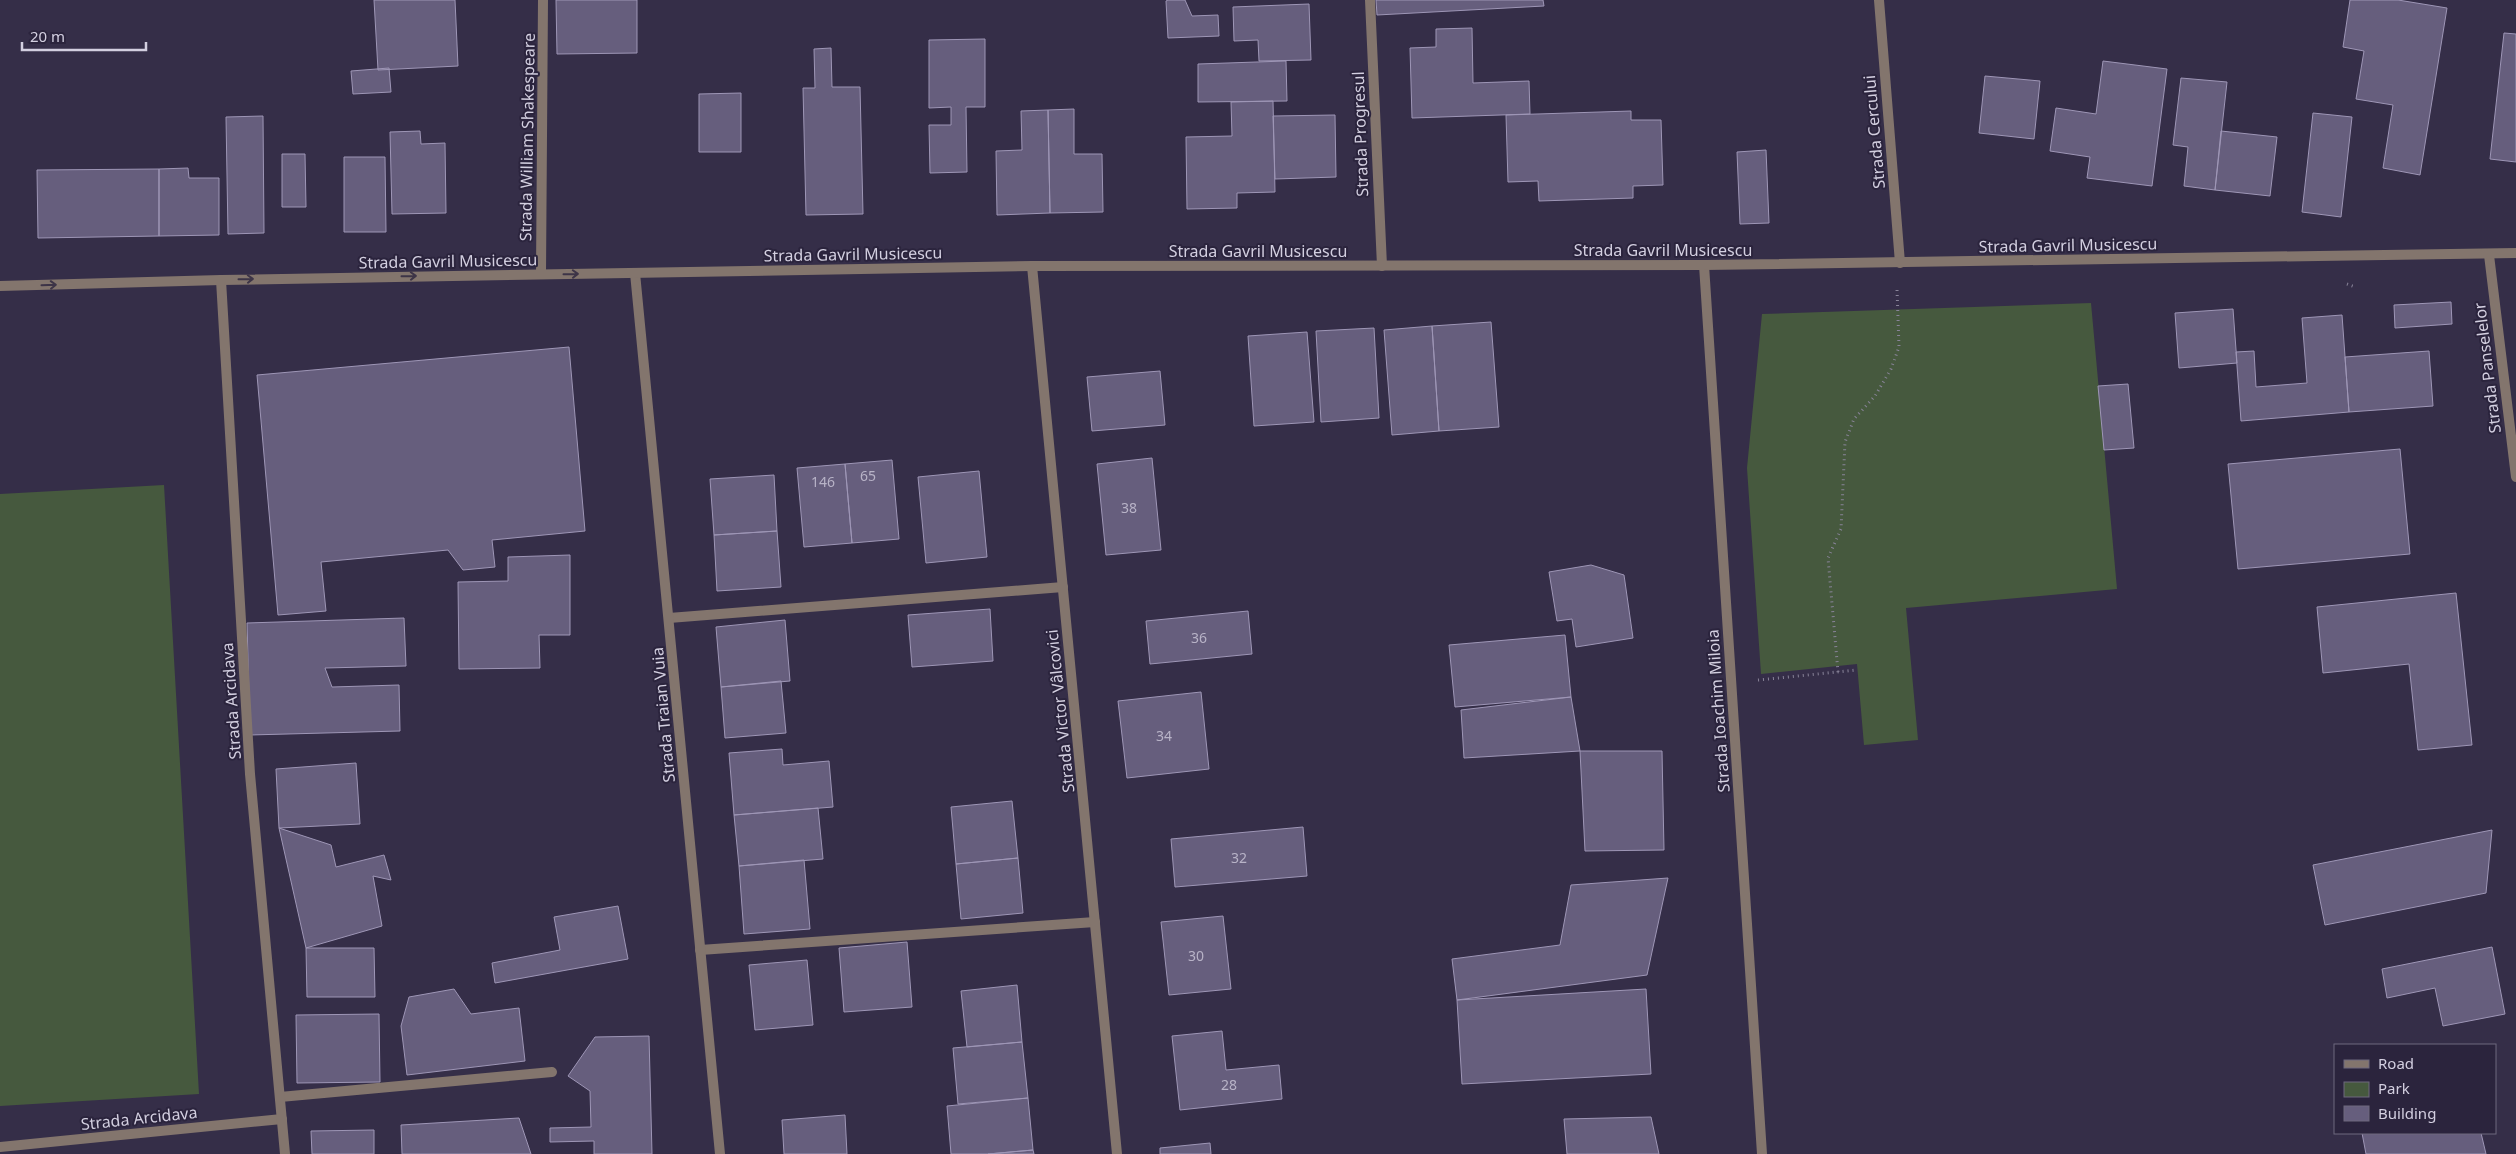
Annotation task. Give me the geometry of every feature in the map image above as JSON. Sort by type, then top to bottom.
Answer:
[{"type":"street","name":"Strada William Shakespeare","points":[[541,274],[543,0]]},
{"type":"street","name":"Strada Progresul","points":[[1370,0],[1382,266]]},
{"type":"street","name":"Strada Cercului","points":[[1879,0],[1900,262]]},
{"type":"street","name":"Strada Panselelor","points":[[2489,254],[2516,477]]},
{"type":"street","name":"Strada Gavril Musicescu","points":[[0,286],[220,280],[1032,266],[1704,265],[2516,254]]},
{"type":"street","name":"Strada Ioachim Miloia","points":[[1704,265],[1762,1154]]},
{"type":"street","name":"Strada Victor Vâlcovici","points":[[1032,266],[1118,1154]]},
{"type":"street","name":"Strada Traian Vuia","points":[[635,273],[720,1154]]},
{"type":"street","name":"Strada Arcidava","points":[[220,280],[250,774],[285,1154]]},
{"type":"street","points":[[669,618],[1063,587]]},
{"type":"street","points":[[700,950],[1095,922]]},
{"type":"street","points":[[280,1097],[552,1072]]},
{"type":"street","name":"Strada Arcidava","points":[[0,1147],[282,1119]]},
{"type":"path","points":[[1838,672],[1828,558],[1841,529],[1845,442],[1854,419],[1875,396],[1891,369],[1899,348],[1897,286]]},
{"type":"path","points":[[1757,680],[1858,670]]},
{"type":"green space","points":[[2091,303],[2117,589],[1906,608],[1918,740],[1864,745],[1857,664],[1761,674],[1747,468],[1762,314]]},
{"type":"green space","points":[[164,485],[199,1094],[0,1106],[0,494]]},
{"type":"building","points":[[374,0],[455,0],[458,66],[378,70]]},
{"type":"building","points":[[556,0],[637,0],[637,53],[557,54]]},
{"type":"building","points":[[1185,0],[1192,16],[1218,15],[1219,36],[1168,38],[1166,1]]},
{"type":"building","points":[[1376,0],[1543,0],[1544,6],[1377,15]]},
{"type":"building","points":[[2350,0],[2398,0],[2447,8],[2420,175],[2383,168],[2393,105],[2356,99],[2364,51],[2343,47]]},
{"type":"building","points":[[1309,4],[1311,60],[1259,61],[1258,40],[1234,41],[1233,7]]},
{"type":"building","points":[[1472,28],[1473,83],[1529,81],[1530,114],[1412,118],[1410,48],[1436,47],[1436,29]]},
{"type":"building","points":[[2504,33],[2516,34],[2516,162],[2490,159]]},
{"type":"building","points":[[985,39],[985,107],[966,107],[967,172],[930,173],[929,125],[951,125],[951,107],[929,108],[929,40]]},
{"type":"building","points":[[831,48],[832,87],[860,87],[863,214],[806,215],[803,88],[815,88],[814,49]]},
{"type":"building","points":[[1286,61],[1287,101],[1198,102],[1198,64]]},
{"type":"building","points":[[2103,61],[2167,69],[2152,186],[2087,178],[2090,157],[2050,151],[2056,108],[2096,114]]},
{"type":"building","points":[[389,68],[391,92],[353,94],[351,71]]},
{"type":"building","points":[[1985,76],[2040,81],[2034,139],[1979,133]]},
{"type":"building","points":[[2181,78],[2227,82],[2215,190],[2184,186],[2188,147],[2173,145]]},
{"type":"building","points":[[741,93],[741,152],[699,152],[699,94]]},
{"type":"building","points":[[1273,101],[1275,192],[1237,193],[1237,208],[1187,209],[1186,137],[1232,136],[1231,102]]},
{"type":"building","points":[[1074,109],[1074,154],[1102,154],[1103,212],[1050,213],[1048,110]]},
{"type":"building","points":[[1048,110],[1050,213],[997,215],[996,151],[1022,150],[1021,111]]},
{"type":"building","points":[[1631,111],[1631,120],[1661,120],[1663,185],[1633,186],[1633,198],[1539,201],[1538,181],[1508,182],[1506,115]]},
{"type":"building","points":[[2313,113],[2352,117],[2341,217],[2302,212]]},
{"type":"building","points":[[1335,115],[1336,177],[1275,179],[1273,116]]},
{"type":"building","points":[[263,116],[264,233],[228,234],[226,117]]},
{"type":"building","points":[[420,131],[421,144],[445,143],[446,213],[392,214],[390,132]]},
{"type":"building","points":[[2221,131],[2277,137],[2270,196],[2215,190]]},
{"type":"building","points":[[1766,150],[1769,223],[1740,224],[1737,152]]},
{"type":"building","points":[[282,154],[305,154],[306,207],[282,207]]},
{"type":"building","points":[[344,157],[385,157],[386,232],[344,232]]},
{"type":"building","points":[[188,168],[189,178],[219,178],[219,235],[159,236],[159,169]]},
{"type":"building","points":[[159,169],[159,236],[38,238],[37,170]]},
{"type":"building","points":[[2451,302],[2452,324],[2395,328],[2394,305]]},
{"type":"building","points":[[2233,309],[2237,363],[2179,368],[2175,313]]},
{"type":"building","points":[[2342,315],[2349,412],[2241,421],[2236,352],[2254,351],[2256,387],[2307,383],[2302,318]]},
{"type":"building","points":[[1491,322],[1499,427],[1439,431],[1432,326]]},
{"type":"building","points":[[1432,326],[1439,431],[1392,435],[1384,330]]},
{"type":"building","points":[[1374,328],[1379,418],[1321,422],[1316,331]]},
{"type":"building","points":[[1307,332],[1314,422],[1254,426],[1248,336]]},
{"type":"building","points":[[569,347],[585,531],[492,540],[495,567],[463,570],[448,550],[321,562],[326,611],[278,615],[257,375]]},
{"type":"building","points":[[2429,351],[2433,406],[2349,412],[2345,357]]},
{"type":"building","points":[[1160,371],[1165,425],[1092,431],[1087,377]]},
{"type":"building","points":[[2128,384],[2134,448],[2104,450],[2098,386]]},
{"type":"building","points":[[2400,449],[2410,554],[2238,569],[2228,464]]},
{"type":"building","points":[[1152,458],[1161,550],[1106,555],[1097,464]]},
{"type":"building","points":[[892,460],[899,539],[852,543],[845,464]]},
{"type":"building","points":[[845,464],[852,543],[804,547],[797,468]]},
{"type":"building","points":[[979,471],[987,557],[926,563],[918,477]]},
{"type":"building","points":[[774,475],[777,531],[714,535],[710,479]]},
{"type":"building","points":[[777,531],[781,587],[717,591],[714,535]]},
{"type":"building","points":[[570,555],[570,635],[539,635],[540,668],[459,669],[458,582],[508,581],[508,557]]},
{"type":"building","points":[[1591,565],[1624,575],[1633,638],[1576,647],[1572,619],[1557,621],[1549,572]]},
{"type":"building","points":[[2456,593],[2472,745],[2418,750],[2409,664],[2323,673],[2317,607]]},
{"type":"building","points":[[990,609],[993,661],[912,667],[908,615]]},
{"type":"building","points":[[1248,611],[1252,654],[1150,664],[1146,621]]},
{"type":"building","points":[[404,618],[406,666],[325,668],[332,687],[399,685],[400,731],[250,735],[247,623]]},
{"type":"building","points":[[785,620],[790,681],[721,687],[716,627]]},
{"type":"building","points":[[1565,635],[1571,697],[1455,707],[1449,645]]},
{"type":"building","points":[[781,681],[786,733],[725,738],[721,687]]},
{"type":"building","points":[[1201,692],[1209,769],[1127,778],[1118,701]]},
{"type":"building","points":[[1571,697],[1580,751],[1464,758],[1461,710]]},
{"type":"building","points":[[782,749],[783,765],[829,761],[833,807],[734,815],[729,753]]},
{"type":"building","points":[[1580,751],[1662,751],[1664,850],[1585,851]]},
{"type":"building","points":[[356,763],[360,824],[279,828],[276,769]]},
{"type":"building","points":[[1012,801],[1018,858],[956,864],[951,807]]},
{"type":"building","points":[[818,808],[823,859],[739,866],[734,815]]},
{"type":"building","points":[[1303,827],[1307,876],[1175,887],[1171,839]]},
{"type":"building","points":[[279,828],[331,845],[336,867],[384,855],[391,880],[373,876],[382,926],[306,948]]},
{"type":"building","points":[[2492,830],[2486,893],[2325,925],[2313,865]]},
{"type":"building","points":[[1018,858],[1023,913],[961,919],[956,864]]},
{"type":"building","points":[[804,860],[810,929],[744,934],[739,866]]},
{"type":"building","points":[[1668,878],[1647,975],[1457,1000],[1452,959],[1560,945],[1571,885]]},
{"type":"building","points":[[618,906],[628,959],[495,983],[492,963],[560,950],[554,917]]},
{"type":"building","points":[[1223,916],[1231,989],[1169,995],[1161,922]]},
{"type":"building","points":[[907,942],[912,1007],[844,1012],[839,948]]},
{"type":"building","points":[[2492,947],[2505,1014],[2443,1026],[2435,988],[2387,998],[2382,969]]},
{"type":"building","points":[[306,948],[374,948],[375,997],[307,997]]},
{"type":"building","points":[[807,960],[813,1025],[755,1030],[749,965]]},
{"type":"building","points":[[1017,985],[1022,1042],[967,1047],[961,991]]},
{"type":"building","points":[[454,989],[471,1014],[519,1008],[525,1061],[407,1075],[401,1026],[409,997]]},
{"type":"building","points":[[1646,989],[1651,1074],[1462,1084],[1457,1000]]},
{"type":"building","points":[[379,1014],[380,1082],[297,1083],[296,1015]]},
{"type":"building","points":[[1222,1031],[1226,1070],[1279,1065],[1282,1099],[1180,1110],[1172,1036]]},
{"type":"building","points":[[649,1036],[652,1154],[594,1154],[594,1141],[550,1142],[550,1128],[591,1127],[590,1091],[568,1076],[595,1037]]},
{"type":"building","points":[[1022,1042],[1028,1098],[958,1104],[953,1048]]},
{"type":"building","points":[[1028,1098],[1033,1150],[988,1154],[951,1154],[947,1106]]},
{"type":"building","points":[[845,1115],[847,1154],[784,1154],[782,1120]]},
{"type":"building","points":[[1651,1117],[1659,1154],[1567,1154],[1564,1119]]},
{"type":"building","points":[[519,1118],[531,1154],[402,1154],[401,1125]]},
{"type":"building","points":[[374,1130],[374,1154],[312,1154],[311,1131]]},
{"type":"building","points":[[2362,1134],[2481,1134],[2486,1154],[2366,1154]]},
{"type":"building","points":[[1210,1143],[1211,1154],[1160,1154],[1160,1148]]},
{"type":"building","points":[[1033,1150],[1034,1154],[988,1154]]}]
